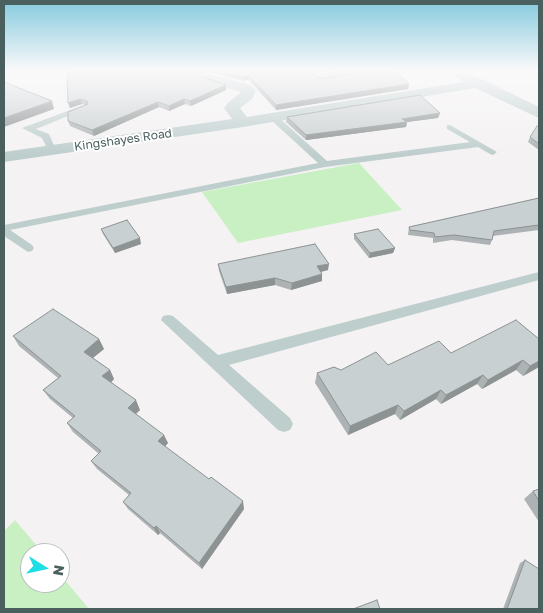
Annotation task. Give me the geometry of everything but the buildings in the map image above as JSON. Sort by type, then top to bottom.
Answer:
[{"type":"street","points":[[243,99],[232,108],[232,111],[243,122]]},
{"type":"street","name":"Kingshayes Road","points":[[4,157],[243,122],[384,99]]},
{"type":"street","points":[[510,99],[539,113]]},
{"type":"lane","points":[[52,150],[46,136],[25,128],[84,108]]},
{"type":"lane","points":[[273,117],[325,164]]},
{"type":"lane","points":[[450,127],[493,152]]},
{"type":"lane","points":[[4,230],[325,164],[478,144]]},
{"type":"lane","points":[[4,230],[28,248]]},
{"type":"lane","points":[[216,362],[539,276]]},
{"type":"lane","points":[[168,320],[284,424]]},
{"type":"green space","points":[[359,163],[402,210],[238,243],[202,192]]},
{"type":"green space","points":[[15,520],[35,543],[20,543],[20,593],[70,593],[70,586],[89,609],[4,609],[4,531]]}]
